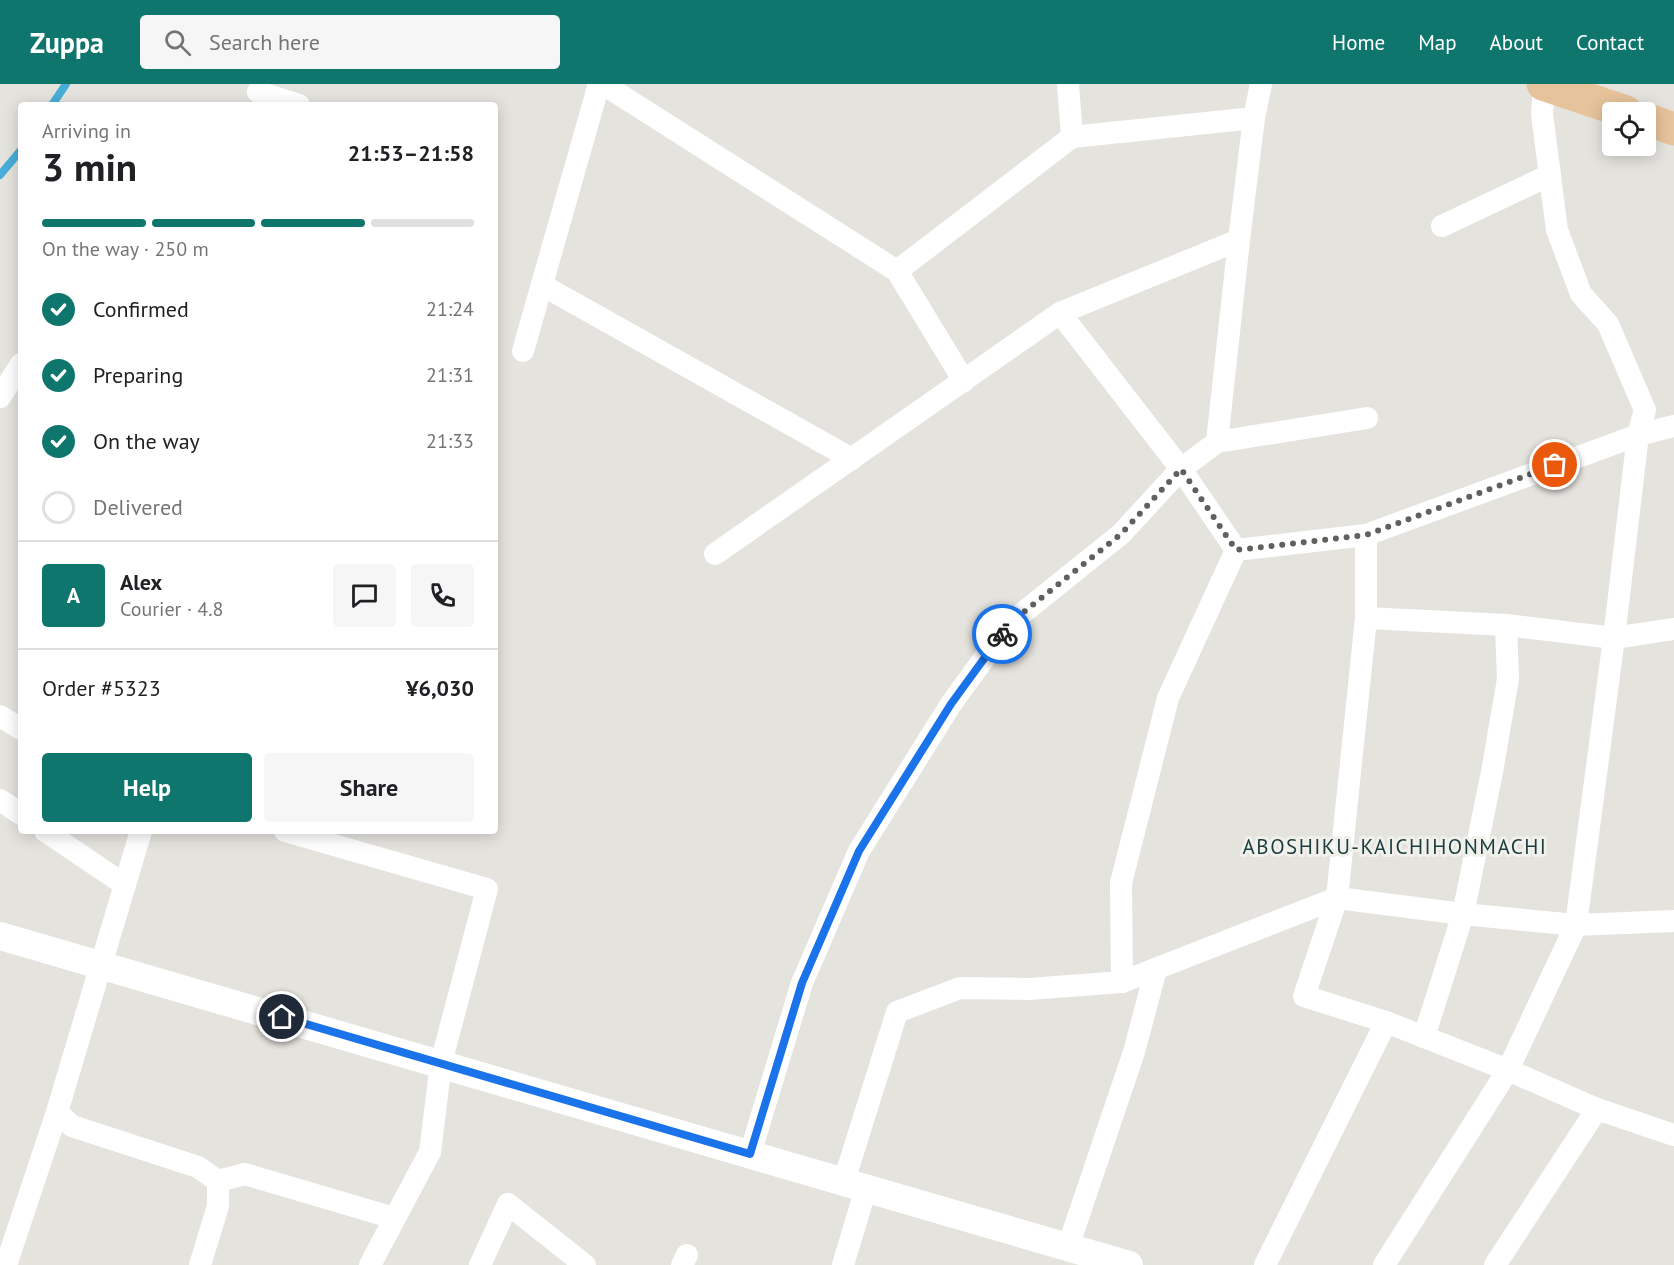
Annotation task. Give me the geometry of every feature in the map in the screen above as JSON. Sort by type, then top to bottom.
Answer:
[{"type":"main road","points":[[1544,84],[1602,104]]},
{"type":"main road","points":[[1656,123],[1674,129]]},
{"type":"street","points":[[523,351],[601,84],[637,93],[897,271],[964,381]]},
{"type":"street","points":[[1068,84],[1072,137]]},
{"type":"street","points":[[1217,442],[1239,240],[1254,118],[1261,84]]},
{"type":"street","points":[[1384,1265],[1508,1070],[1576,925],[1638,435],[1645,410],[1608,324],[1581,294],[1557,230],[1542,114],[1544,84]]},
{"type":"street","points":[[258,94],[288,102]]},
{"type":"street","points":[[897,271],[1072,137],[1254,118]]},
{"type":"street","points":[[1442,226],[1550,175]]},
{"type":"street","points":[[716,554],[1060,314],[1239,240]]},
{"type":"street","points":[[542,285],[852,459]]},
{"type":"street","points":[[1060,314],[1181,469],[1236,550]]},
{"type":"street","points":[[0,396],[18,369]]},
{"type":"street","points":[[750,1154],[802,983],[859,851],[939,723],[1009,624],[1121,534],[1181,469],[1217,442],[1367,418]]},
{"type":"street","points":[[1236,550],[1366,535],[1638,435],[1674,426]]},
{"type":"street","points":[[1366,535],[1366,618],[1337,898],[1304,996],[1386,1022],[1508,1070],[1597,1109],[1674,1135]]},
{"type":"street","points":[[1122,982],[1121,883],[1168,698],[1236,550]]},
{"type":"street","points":[[1366,618],[1506,625],[1614,638],[1674,629]]},
{"type":"street","points":[[1424,1037],[1463,914],[1492,772],[1508,679],[1506,625]]},
{"type":"street","points":[[0,716],[18,727]]},
{"type":"street","points":[[0,800],[18,812]]},
{"type":"street","points":[[49,834],[125,885]]},
{"type":"street","points":[[4,1261],[57,1112],[140,834]]},
{"type":"street","points":[[295,834],[487,890],[441,1063],[430,1152],[370,1265]]},
{"type":"street","points":[[843,1265],[855,1184],[897,1012],[960,988],[1029,989],[1122,982],[1337,898],[1576,925],[1674,921]]},
{"type":"street","points":[[0,936],[1129,1265]]},
{"type":"street","points":[[1068,1247],[1134,1052],[1156,969]]},
{"type":"street","points":[[1266,1265],[1386,1022]]},
{"type":"street","points":[[1495,1265],[1597,1109]]},
{"type":"street","points":[[57,1112],[72,1126],[198,1167],[218,1181]]},
{"type":"street","points":[[218,1181],[244,1174],[394,1218]]},
{"type":"street","points":[[200,1265],[218,1206],[218,1181]]},
{"type":"street","points":[[480,1265],[508,1204],[585,1265]]},
{"type":"waterway","points":[[54,102],[66,84]]},
{"type":"waterway","points":[[0,175],[18,154]]},
{"type":"way so far","points":[[1002,634],[1009,624],[1121,534],[1181,469],[1236,550],[1366,535],[1555,465]]},
{"type":"district","name":"ABOSHIKU-KAICHIHONMACHI","points":[[1395,847]]},
{"type":"route","points":[[282,1017],[750,1154],[802,983],[859,851],[951,704],[1002,634]]}]
